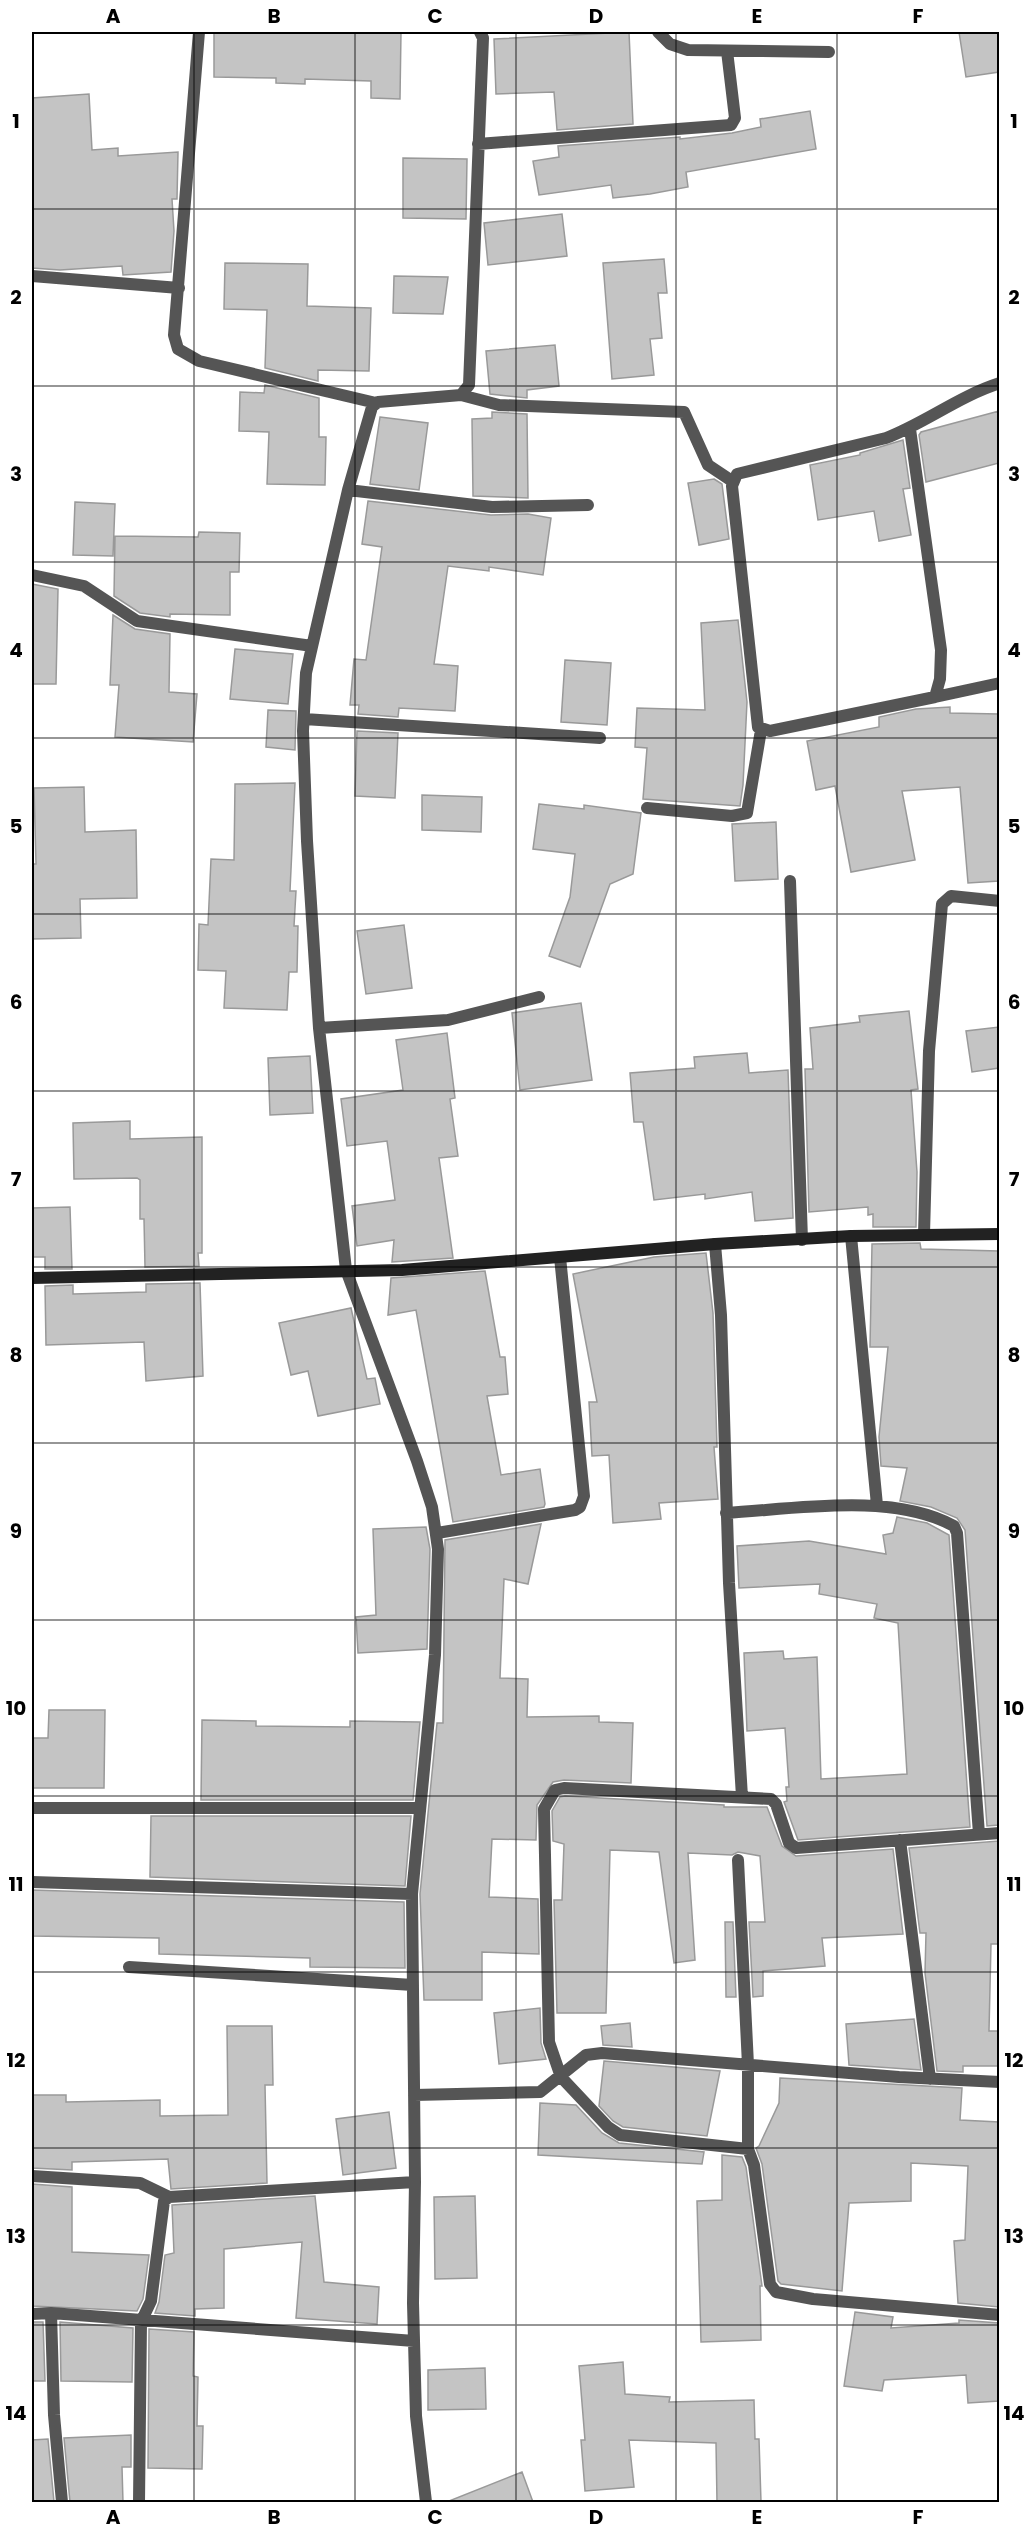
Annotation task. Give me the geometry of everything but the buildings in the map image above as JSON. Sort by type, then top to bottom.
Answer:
[{"type":"street","points":[[199,32],[174,334],[178,349],[186,356],[375,403],[461,395],[499,405],[684,412],[708,465],[732,481]]},
{"type":"street","points":[[461,395],[469,386],[483,38],[480,32]]},
{"type":"street","points":[[658,32],[676,47],[727,51],[829,52]]},
{"type":"street","points":[[478,144],[731,125],[735,118],[727,51]]},
{"type":"street","points":[[32,276],[179,288]]},
{"type":"street","points":[[647,808],[732,816],[747,813],[761,730],[758,727],[732,481],[737,474],[886,438],[909,429],[962,399],[999,383]]},
{"type":"street","points":[[375,403],[348,489],[312,646],[306,673],[304,719],[307,841],[319,1028],[346,1270],[417,1461],[437,1533],[435,1655],[412,1894],[414,2341],[416,2416],[426,2502]]},
{"type":"street","points":[[909,429],[941,650],[940,679],[935,697]]},
{"type":"street","points":[[348,489],[492,507],[588,505]]},
{"type":"street","points":[[32,575],[84,586],[137,621],[312,646]]},
{"type":"street","points":[[761,730],[770,731],[999,683]]},
{"type":"street","points":[[304,719],[600,738]]},
{"type":"street","points":[[790,881],[802,1240]]},
{"type":"street","points":[[924,1234],[929,1051],[942,904],[951,896],[999,901]]},
{"type":"street","points":[[319,1028],[448,1020],[539,997]]},
{"type":"street","points":[[32,1278],[402,1270],[715,1244],[851,1236],[999,1234]]},
{"type":"street","points":[[851,1236],[877,1506]]},
{"type":"street","points":[[715,1244],[720,1315],[726,1513],[742,1797]]},
{"type":"street","points":[[437,1533],[575,1510],[580,1507],[584,1496],[560,1257]]},
{"type":"street","points":[[726,1513],[877,1506],[903,1508],[952,1524],[956,1528],[979,1834]]},
{"type":"street","points":[[747,2150],[620,2135],[608,2127],[561,2077],[553,2060],[547,2022],[544,1809],[549,1797],[555,1790],[564,1788],[742,1797],[774,1801],[793,1848],[999,1833]]},
{"type":"street","points":[[32,1808],[419,1808]]},
{"type":"street","points":[[900,1840],[930,2079]]},
{"type":"street","points":[[738,1860],[748,2065],[747,2150],[754,2165],[770,2284],[774,2291],[813,2299],[999,2315]]},
{"type":"street","points":[[32,1882],[412,1894]]},
{"type":"street","points":[[129,1967],[413,1985]]},
{"type":"street","points":[[414,2095],[543,2091],[586,2055],[602,2053],[930,2079],[999,2082]]},
{"type":"street","points":[[32,2176],[140,2183],[169,2197],[415,2182]]},
{"type":"street","points":[[139,2502],[141,2322],[151,2301],[162,2204],[169,2197]]},
{"type":"street","points":[[32,2314],[51,2313],[141,2322],[414,2341]]},
{"type":"street","points":[[51,2313],[54,2415],[62,2502]]}]
